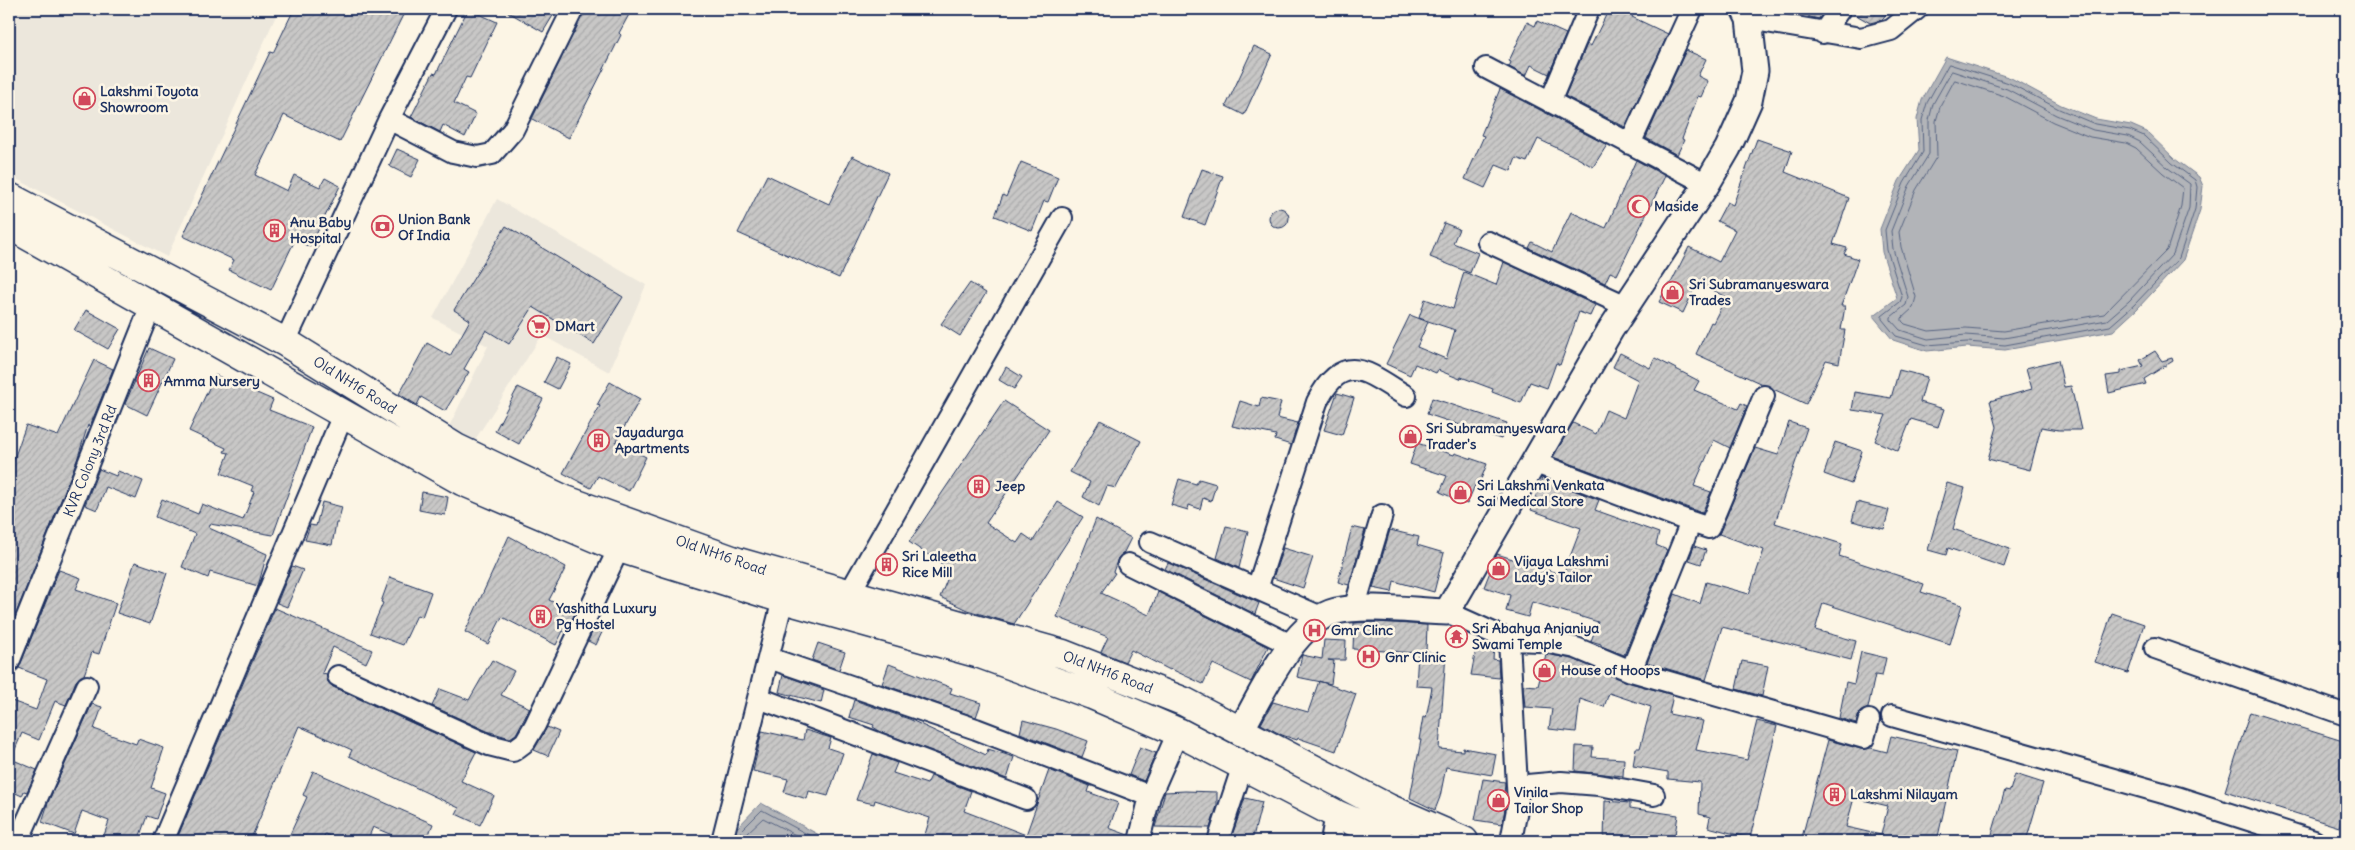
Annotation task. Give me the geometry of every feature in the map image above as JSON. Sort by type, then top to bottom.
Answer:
[{"type":"main road","name":"Old NH16 Road","points":[[9,197],[286,342],[456,448],[563,499],[738,562],[849,594],[932,615],[1063,654],[1185,702],[1388,808],[1464,841]]},
{"type":"main road","name":"Old NH16 Road","points":[[9,225],[462,481],[620,548],[783,599],[980,654],[1092,695],[1178,732],[1336,814],[1399,841]]},
{"type":"street","points":[[286,342],[389,119],[446,9]]},
{"type":"street","points":[[389,119],[453,152],[477,157],[492,154],[513,130],[573,9]]},
{"type":"street","points":[[1550,102],[1589,9]]},
{"type":"street","points":[[1630,144],[1692,9]]},
{"type":"street","points":[[1822,33],[1840,9]]},
{"type":"street","points":[[1447,612],[1533,462],[1626,306],[1707,184],[1728,148],[1749,101],[1754,71],[1750,12],[1822,33],[1861,38],[1890,30],[1917,9]]},
{"type":"street","points":[[1486,68],[1707,184]]},
{"type":"street","points":[[849,594],[1062,218]]},
{"type":"street","points":[[1488,242],[1626,306]]},
{"type":"street","name":"KVR Colony 3rd Rd","points":[[9,662],[152,306]]},
{"type":"street","points":[[1257,589],[1317,402],[1326,384],[1336,376],[1350,370],[1364,370],[1406,396]]},
{"type":"street","points":[[1533,462],[1709,528],[1764,396]]},
{"type":"street","points":[[163,841],[343,415]]},
{"type":"street","points":[[1354,609],[1382,515]]},
{"type":"street","points":[[1631,671],[1691,522]]},
{"type":"street","points":[[1150,542],[1321,617]]},
{"type":"street","points":[[338,676],[489,745],[513,751],[525,742],[535,725],[620,548]]},
{"type":"street","points":[[1128,564],[1291,644]]},
{"type":"street","points":[[722,841],[783,599]]},
{"type":"street","points":[[1241,730],[1291,644],[1321,617],[1336,611],[1354,609],[1447,612],[1509,640],[1540,641],[1576,648],[1631,671],[1864,738],[1869,720]]},
{"type":"street","points":[[1509,640],[1518,804],[1511,841]]},
{"type":"street","points":[[2155,648],[2346,715]]},
{"type":"street","points":[[769,658],[976,729],[1150,796]]},
{"type":"street","points":[[18,841],[87,686]]},
{"type":"street","points":[[759,698],[1026,799]]},
{"type":"street","points":[[1892,716],[2079,768],[2314,841]]},
{"type":"street","points":[[1139,841],[1150,796],[1178,732]]},
{"type":"street","points":[[1218,841],[1242,765]]},
{"type":"street","points":[[1517,786],[1561,782],[1598,785],[1654,795]]},
{"type":"street","points":[[1330,841],[1336,814]]},
{"type":"shaded area","points":[[9,9],[279,9],[167,257],[9,175]]},
{"type":"shaded area","name":"DMart","points":[[497,199],[646,285],[609,372],[542,335],[471,446],[446,433],[488,346],[433,318]]},
{"type":"water","points":[[1946,57],[2011,78],[2061,105],[2096,119],[2131,125],[2147,132],[2175,159],[2199,177],[2203,186],[2200,210],[2183,260],[2137,309],[2113,331],[2005,350],[1967,347],[1927,351],[1893,340],[1873,316],[1897,298],[1882,252],[1880,229],[1899,181],[1919,150],[1917,119],[1922,100]]},
{"type":"water","points":[[761,803],[830,841],[735,841],[736,829]]},
{"type":"building","points":[[294,9],[391,9],[403,15],[340,142],[284,115],[255,175],[287,191],[294,175],[320,187],[325,178],[340,186],[310,247],[295,240],[271,290],[229,270],[234,260],[183,236],[270,52],[273,53]]},
{"type":"building","points":[[468,9],[497,22],[470,78],[466,77],[454,103],[476,114],[465,137],[443,125],[440,132],[411,117],[433,73],[436,74]]},
{"type":"building","points":[[503,9],[557,9],[543,32]]},
{"type":"building","points":[[585,9],[632,9],[619,33],[621,35],[569,138],[532,119]]},
{"type":"building","points":[[1609,9],[1636,9],[1632,17],[1668,34],[1625,127],[1565,96],[1587,44],[1591,46]]},
{"type":"building","points":[[1797,9],[1826,9],[1819,19],[1810,17]]},
{"type":"building","points":[[1852,9],[1889,9],[1882,20],[1870,23],[1851,12]]},
{"type":"building","points":[[1537,21],[1566,34],[1549,74],[1531,65],[1526,76],[1509,67],[1511,62],[1509,61],[1527,22],[1535,26]]},
{"type":"building","points":[[1254,46],[1272,54],[1244,115],[1226,106]]},
{"type":"building","points":[[1686,50],[1706,59],[1698,76],[1708,81],[1701,97],[1698,96],[1682,139],[1684,140],[1677,155],[1646,138]]},
{"type":"building","points":[[1500,89],[1607,145],[1593,167],[1538,139],[1527,162],[1516,158],[1511,171],[1496,165],[1485,188],[1465,179],[1484,136],[1481,135]]},
{"type":"building","points":[[1757,139],[1792,151],[1785,172],[1849,198],[1833,244],[1847,248],[1844,254],[1858,259],[1841,306],[1845,306],[1841,330],[1845,330],[1839,363],[1826,360],[1806,404],[1696,354],[1711,322],[1713,323],[1726,297],[1697,283],[1683,313],[1659,302],[1668,284],[1670,285],[1689,247],[1719,262],[1735,230],[1717,221],[1727,202],[1733,205]]},
{"type":"building","points":[[397,149],[420,159],[411,177],[389,166]]},
{"type":"building","points":[[852,156],[888,173],[839,278],[738,233],[767,175],[829,204]]},
{"type":"building","points":[[1636,160],[1665,176],[1617,275],[1610,272],[1605,283],[1529,248],[1532,242],[1552,252],[1571,212],[1606,228]]},
{"type":"building","points":[[1021,162],[1058,177],[1048,202],[1044,201],[1032,231],[995,216],[1003,195],[1006,197]]},
{"type":"building","points":[[1202,169],[1223,176],[1205,225],[1184,217]]},
{"type":"building","points":[[1279,208],[1286,211],[1289,218],[1286,225],[1279,228],[1272,225],[1269,218],[1272,211]]},
{"type":"building","points":[[1444,223],[1459,229],[1453,243],[1478,253],[1470,273],[1430,257]]},
{"type":"building","points":[[506,226],[623,297],[594,344],[533,307],[509,344],[486,330],[464,369],[469,372],[445,411],[421,397],[417,405],[399,394],[427,343],[450,356],[470,320],[454,310]]},
{"type":"building","points":[[1504,262],[1595,305],[1590,316],[1579,312],[1560,365],[1556,363],[1547,388],[1530,382],[1521,403],[1492,392],[1493,389],[1438,370],[1436,373],[1415,364],[1410,375],[1386,364],[1410,315],[1428,322],[1417,347],[1446,359],[1455,330],[1419,318],[1425,299],[1453,309],[1464,272],[1496,285]]},
{"type":"building","points":[[970,283],[986,293],[960,336],[941,324]]},
{"type":"building","points":[[86,310],[120,329],[108,349],[74,330]]},
{"type":"building","name":"Amma Nursery","points":[[149,348],[173,359],[147,415],[125,404]]},
{"type":"building","points":[[2155,351],[2162,361],[2172,358],[2173,361],[2144,379],[2146,384],[2109,393],[2106,376],[2121,374],[2121,371],[2143,366],[2140,360]]},
{"type":"building","points":[[1620,353],[1650,368],[1655,358],[1699,381],[1694,390],[1738,409],[1741,403],[1747,406],[1730,448],[1714,440],[1694,486],[1711,492],[1702,513],[1553,457],[1573,423],[1596,434],[1606,410],[1624,418],[1638,380],[1613,367]]},
{"type":"building","points":[[557,357],[571,364],[558,389],[544,382]]},
{"type":"building","points":[[94,360],[113,369],[90,426],[88,425],[77,460],[9,631],[9,473],[26,425],[58,436]]},
{"type":"building","points":[[2058,360],[2064,387],[2071,386],[2081,430],[2059,430],[2041,427],[2030,470],[1988,459],[1997,427],[1990,401],[2032,389],[2026,368]]},
{"type":"building","points":[[1006,367],[1022,377],[1014,389],[999,380]]},
{"type":"building","points":[[1899,370],[1927,377],[1920,402],[1944,409],[1938,427],[1911,419],[1898,451],[1875,441],[1886,415],[1852,410],[1855,392],[1891,398]]},
{"type":"building","points":[[215,375],[273,400],[269,410],[312,427],[273,535],[210,524],[209,528],[267,554],[258,586],[210,572],[208,578],[182,567],[195,534],[155,517],[162,499],[198,514],[202,504],[243,520],[254,492],[251,491],[253,486],[221,473],[229,453],[224,452],[226,448],[189,431]]},
{"type":"building","name":"Jayadurga Apartments","points":[[610,382],[640,399],[616,442],[646,457],[629,491],[598,476],[591,488],[563,473],[600,406],[597,405]]},
{"type":"building","points":[[518,387],[543,399],[519,444],[495,431]]},
{"type":"building","points":[[1337,393],[1354,398],[1342,435],[1324,430]]},
{"type":"building","points":[[1261,398],[1281,402],[1277,418],[1298,423],[1291,445],[1275,440],[1276,435],[1232,426],[1240,401],[1259,407]]},
{"type":"building","points":[[1432,398],[1507,423],[1501,439],[1427,414]]},
{"type":"building","points":[[1004,401],[1049,430],[986,523],[1017,543],[1023,534],[1033,541],[1058,502],[1083,517],[1014,624],[967,610],[940,597],[951,570],[909,542]]},
{"type":"building","points":[[1100,420],[1141,441],[1116,488],[1107,486],[1099,506],[1083,497],[1090,482],[1070,472]]},
{"type":"building","points":[[1789,422],[1807,428],[1775,523],[1842,544],[1839,556],[1924,584],[1921,592],[1962,605],[1950,644],[1823,603],[1815,630],[1856,641],[1851,660],[1722,627],[1706,680],[1647,663],[1675,594],[1700,604],[1706,582],[1749,594],[1764,550],[1719,534],[1755,448],[1778,455]]},
{"type":"building","points":[[1835,442],[1862,451],[1851,484],[1824,474]]},
{"type":"building","points":[[1417,443],[1487,464],[1479,484],[1476,483],[1467,504],[1440,492],[1447,476],[1410,464]]},
{"type":"building","points":[[99,469],[116,476],[118,471],[143,481],[136,499],[106,487],[97,510],[85,505]]},
{"type":"building","points":[[1542,478],[1599,500],[1595,510],[1659,533],[1656,545],[1667,550],[1624,655],[1591,641],[1598,622],[1532,602],[1528,617],[1506,611],[1510,595],[1484,587],[1497,554],[1563,575],[1581,528],[1531,510]]},
{"type":"building","points":[[1179,479],[1196,484],[1199,479],[1216,484],[1211,501],[1203,498],[1200,509],[1189,505],[1188,510],[1171,505]]},
{"type":"building","points":[[1947,483],[1965,488],[1953,529],[2010,549],[2004,567],[1948,548],[1946,555],[1928,550]]},
{"type":"building","points":[[422,492],[448,497],[445,515],[419,510]]},
{"type":"building","points":[[322,502],[342,507],[338,523],[336,523],[332,545],[305,540],[310,525],[316,526]]},
{"type":"building","points":[[1857,502],[1889,510],[1884,529],[1852,521]]},
{"type":"building","points":[[1096,519],[1131,538],[1123,554],[1118,558],[1113,572],[1115,573],[1101,593],[1149,615],[1158,592],[1268,647],[1251,682],[1213,664],[1203,684],[1131,650],[1125,662],[1101,652],[1108,637],[1057,617]]},
{"type":"building","points":[[1226,526],[1248,531],[1239,568],[1217,558]]},
{"type":"building","points":[[1352,527],[1365,530],[1349,585],[1338,582]]},
{"type":"building","points":[[1390,530],[1419,537],[1417,545],[1444,553],[1434,592],[1394,581],[1392,592],[1373,588]]},
{"type":"building","points":[[509,536],[566,567],[549,600],[575,613],[566,632],[563,631],[556,645],[502,617],[488,644],[465,632]]},
{"type":"building","points":[[1694,546],[1706,550],[1701,564],[1689,560]]},
{"type":"building","points":[[1283,548],[1313,557],[1303,588],[1273,578]]},
{"type":"building","points":[[135,562],[167,573],[150,624],[117,613]]},
{"type":"building","points":[[1168,563],[1259,603],[1255,614],[1165,569]]},
{"type":"building","points":[[292,566],[303,570],[287,607],[277,603]]},
{"type":"building","points":[[59,570],[81,578],[76,589],[116,603],[99,654],[92,652],[84,675],[76,681],[66,705],[55,701],[39,740],[22,733],[11,759],[37,770],[27,792],[24,791],[22,796],[9,790],[9,700],[36,710],[47,679],[19,668]]},
{"type":"building","points":[[390,577],[431,592],[422,617],[417,615],[403,645],[370,633],[383,603],[381,602]]},
{"type":"building","points":[[275,608],[372,650],[366,663],[333,647],[322,673],[327,674],[328,682],[333,687],[476,752],[461,781],[494,796],[480,825],[456,814],[459,808],[349,756],[352,750],[299,726],[250,841],[176,841]]},
{"type":"building","points":[[2112,613],[2144,624],[2128,673],[2095,662]]},
{"type":"building","points":[[1376,622],[1427,625],[1426,652],[1446,654],[1439,749],[1463,751],[1463,748],[1496,754],[1492,775],[1446,767],[1440,797],[1435,810],[1410,798],[1421,740],[1419,740],[1423,717],[1426,718],[1432,687],[1416,686],[1418,653],[1353,649],[1354,623]]},
{"type":"building","points":[[596,624],[604,628],[596,645],[588,641]]},
{"type":"building","points":[[1478,639],[1494,647],[1493,659],[1498,660],[1499,678],[1471,675]]},
{"type":"building","points":[[1324,640],[1346,641],[1345,660],[1328,660],[1334,661],[1331,684],[1297,677],[1302,655],[1322,659]]},
{"type":"building","points":[[818,643],[845,652],[839,670],[812,660]]},
{"type":"building","points":[[1861,652],[1886,658],[1882,676],[1875,675],[1868,708],[1860,712],[1856,723],[1839,718],[1846,682],[1854,684]]},
{"type":"building","points":[[1546,654],[1573,659],[1627,682],[1673,695],[1669,714],[1703,721],[1696,750],[1747,760],[1757,721],[1777,726],[1750,838],[1708,827],[1710,817],[1699,814],[1700,782],[1668,779],[1668,772],[1633,766],[1636,748],[1640,748],[1651,707],[1609,693],[1604,707],[1580,699],[1576,732],[1549,729],[1552,709],[1525,707],[1523,685],[1538,686]]},
{"type":"building","points":[[492,660],[514,671],[501,695],[530,708],[516,734],[510,738],[487,731],[432,706],[440,689],[469,700]]},
{"type":"building","points":[[1742,661],[1768,666],[1762,696],[1736,689]]},
{"type":"building","points":[[889,664],[952,688],[950,693],[981,703],[976,717],[882,684]]},
{"type":"building","points":[[783,675],[824,690],[821,703],[779,692]]},
{"type":"building","points":[[1319,681],[1356,694],[1336,751],[1298,738],[1297,740],[1282,735],[1261,724],[1273,702],[1308,712]]},
{"type":"building","points":[[854,700],[909,719],[986,755],[988,749],[1014,757],[1007,779],[881,732],[873,727],[874,725],[849,717]]},
{"type":"building","points":[[92,704],[102,707],[94,729],[136,744],[138,739],[164,748],[151,788],[165,793],[156,819],[147,816],[138,841],[102,841],[109,821],[82,811],[74,834],[42,822],[49,800]]},
{"type":"building","points":[[2250,712],[2346,742],[2346,803],[2339,827],[2225,791]]},
{"type":"building","points":[[1023,720],[1056,729],[1088,741],[1082,757],[1020,733]]},
{"type":"building","points":[[547,727],[559,732],[548,756],[534,750]]},
{"type":"building","points":[[805,730],[831,738],[828,748],[843,753],[828,796],[809,791],[807,799],[784,792],[788,779],[753,771],[762,731],[803,740]]},
{"type":"building","points":[[1891,736],[1957,751],[1937,841],[1801,841],[1828,740],[1861,749],[1871,748],[1887,752]],"holes":[[[1854,798],[1888,806],[1881,835],[1846,827]]]},
{"type":"building","points":[[1576,746],[1593,747],[1592,757],[1624,759],[1623,776],[1575,771]]},
{"type":"building","points":[[1140,747],[1156,753],[1144,781],[1129,775]]},
{"type":"building","points":[[873,754],[897,763],[893,773],[927,784],[931,776],[971,791],[964,811],[1026,835],[1049,770],[1090,786],[1088,792],[1118,803],[1109,828],[1128,835],[1127,841],[923,841],[930,818],[875,800],[874,804],[856,800]]},
{"type":"building","points":[[313,771],[433,824],[426,841],[406,841],[373,827],[367,841],[340,841],[325,834],[322,841],[287,841],[307,797],[303,795]]},
{"type":"building","points":[[2015,774],[2043,783],[2026,841],[1990,841],[2005,790],[2010,791]]},
{"type":"building","points":[[1483,779],[1505,782],[1503,809],[1505,809],[1502,824],[1475,820]]},
{"type":"building","points":[[1165,792],[1217,792],[1217,806],[1210,828],[1155,827]]},
{"type":"building","points":[[1245,798],[1262,802],[1252,841],[1230,841]]},
{"type":"building","points":[[1605,801],[1630,803],[1630,808],[1678,815],[1674,841],[1604,841]]},
{"type":"place","name":"Lakshmi Toyota Showroom","points":[[84,99]]},
{"type":"place","name":"Maside","points":[[1638,206]]},
{"type":"place","name":"Union Bank Of India","points":[[382,227]]},
{"type":"place","name":"Anu Baby Hospital","points":[[274,230]]},
{"type":"place","name":"Sri Subramanyeswara Trades","points":[[1673,292]]},
{"type":"place","name":"DMart","points":[[539,326]]},
{"type":"place","name":"Amma Nursery","points":[[148,381]]},
{"type":"place","name":"Sri Subramanyeswara Trader's","points":[[1410,436]]},
{"type":"place","name":"Jayadurga Apartments","points":[[599,440]]},
{"type":"place","name":"Jeep","points":[[979,486]]},
{"type":"place","name":"Sri Lakshmi Venkata Sai Medical Store","points":[[1461,493]]},
{"type":"place","name":"Sri Laleetha Rice Mill","points":[[886,564]]},
{"type":"place","name":"Vijaya Lakshmi Lady's Tailor","points":[[1498,569]]},
{"type":"place","name":"Yashitha Luxury Pg Hostel","points":[[540,616]]},
{"type":"place","name":"Gmr Clinc","points":[[1315,630]]},
{"type":"place","name":"Sri Abahya Anjaniya Swami Temple","points":[[1456,636]]},
{"type":"place","name":"Gnr Clinic","points":[[1369,657]]},
{"type":"place","name":"House of Hoops","points":[[1545,670]]},
{"type":"place","name":"Lakshmi Nilayam","points":[[1834,794]]},
{"type":"place","name":"Vinila Tailor Shop","points":[[1498,800]]}]
